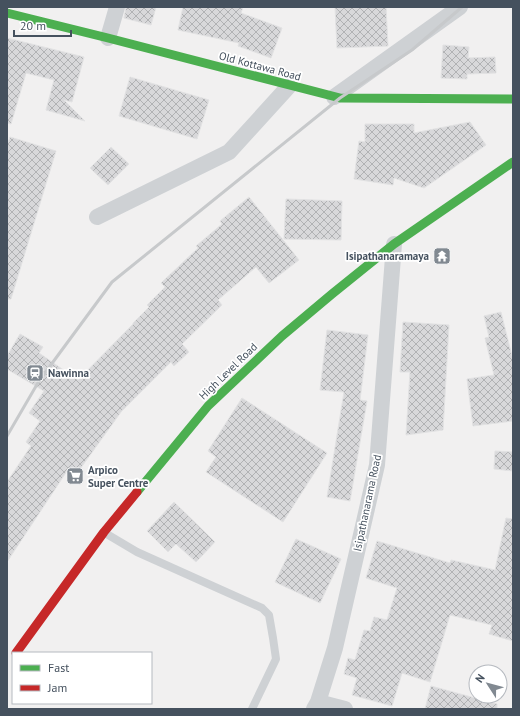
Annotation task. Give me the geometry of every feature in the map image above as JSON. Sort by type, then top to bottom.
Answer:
[{"type":"main road","name":"Old Kottawa Road","points":[[7,13],[334,97],[513,99]]},
{"type":"main road","name":"High Level Road","points":[[17,652],[104,532],[208,406],[282,336],[394,244],[513,162]]},
{"type":"street","points":[[108,38],[117,7]]},
{"type":"street","points":[[334,97],[460,7]]},
{"type":"street","points":[[97,217],[229,152],[289,86]]},
{"type":"street","name":"Isipathanarama Road","points":[[316,705],[335,648],[376,465],[394,244]]},
{"type":"street","points":[[316,705],[346,709]]},
{"type":"lane","points":[[104,532],[137,552],[262,608],[269,615],[276,659],[252,709]]},
{"type":"building","points":[[126,7],[156,7],[151,25],[124,18]]},
{"type":"building","points":[[183,7],[243,7],[241,13],[282,28],[271,58],[238,46],[239,43],[178,30]]},
{"type":"building","points":[[335,7],[386,7],[388,46],[337,48]]},
{"type":"building","points":[[7,38],[84,57],[72,102],[64,100],[85,121],[46,110],[54,80],[26,73],[11,124],[7,123]]},
{"type":"building","points":[[443,45],[469,47],[468,58],[495,57],[496,73],[467,74],[467,79],[441,78]]},
{"type":"building","points":[[130,77],[209,100],[197,139],[119,116]]},
{"type":"building","points":[[470,122],[486,145],[424,188],[394,178],[393,185],[354,179],[359,141],[365,142],[365,124],[414,124],[414,133]]},
{"type":"building","points":[[10,137],[56,151],[11,299],[7,299],[7,145]]},
{"type":"building","points":[[111,147],[129,164],[108,185],[90,168]]},
{"type":"building","points":[[249,197],[299,260],[269,283],[256,267],[218,300],[222,305],[182,344],[189,352],[174,366],[171,362],[121,412],[75,476],[67,471],[7,562],[7,482],[31,446],[26,442],[40,421],[29,413],[44,391],[7,369],[7,356],[20,334],[43,347],[39,353],[78,380],[149,307],[147,305],[165,287],[161,283],[198,248],[196,246],[222,224],[220,221]]},
{"type":"building","points":[[286,199],[342,201],[341,240],[284,239]]},
{"type":"building","points":[[501,312],[513,360],[513,421],[473,426],[467,379],[494,375],[485,338],[489,337],[484,316]]},
{"type":"building","points":[[403,322],[449,325],[443,430],[406,435],[410,372],[400,372]]},
{"type":"building","points":[[327,330],[368,335],[360,400],[367,401],[350,501],[327,497],[344,392],[320,390]]},
{"type":"building","points":[[242,398],[327,453],[283,522],[206,472],[216,457],[208,451]]},
{"type":"building","points":[[495,451],[513,452],[513,471],[494,469]]},
{"type":"building","points":[[174,502],[215,542],[196,562],[176,544],[168,552],[147,531]]},
{"type":"building","points":[[506,518],[513,519],[513,641],[489,634],[492,625],[450,615],[430,682],[402,673],[392,706],[352,695],[357,678],[344,674],[348,658],[355,660],[364,630],[370,631],[374,617],[387,620],[397,588],[366,578],[377,541],[450,563],[451,560],[495,570]]},
{"type":"building","points":[[296,539],[341,559],[320,603],[275,582]]},
{"type":"building","points":[[431,686],[468,696],[468,704],[497,704],[497,709],[425,709]]},
{"type":"railway","points":[[7,436],[39,381],[112,282],[340,98],[412,50],[462,7]]},
{"type":"traffic: fast","points":[[7,13],[340,98],[513,99]]},
{"type":"traffic: fast","points":[[137,492],[208,406],[282,336],[394,244],[513,162]]},
{"type":"traffic: jam","points":[[17,652],[104,532],[137,492]]},
{"type":"place","name":"Isipathanaramaya","points":[[442,256]]},
{"type":"place","name":"Nawinna","points":[[35,373]]},
{"type":"place","name":"Arpico Super Centre","points":[[75,476]]}]
